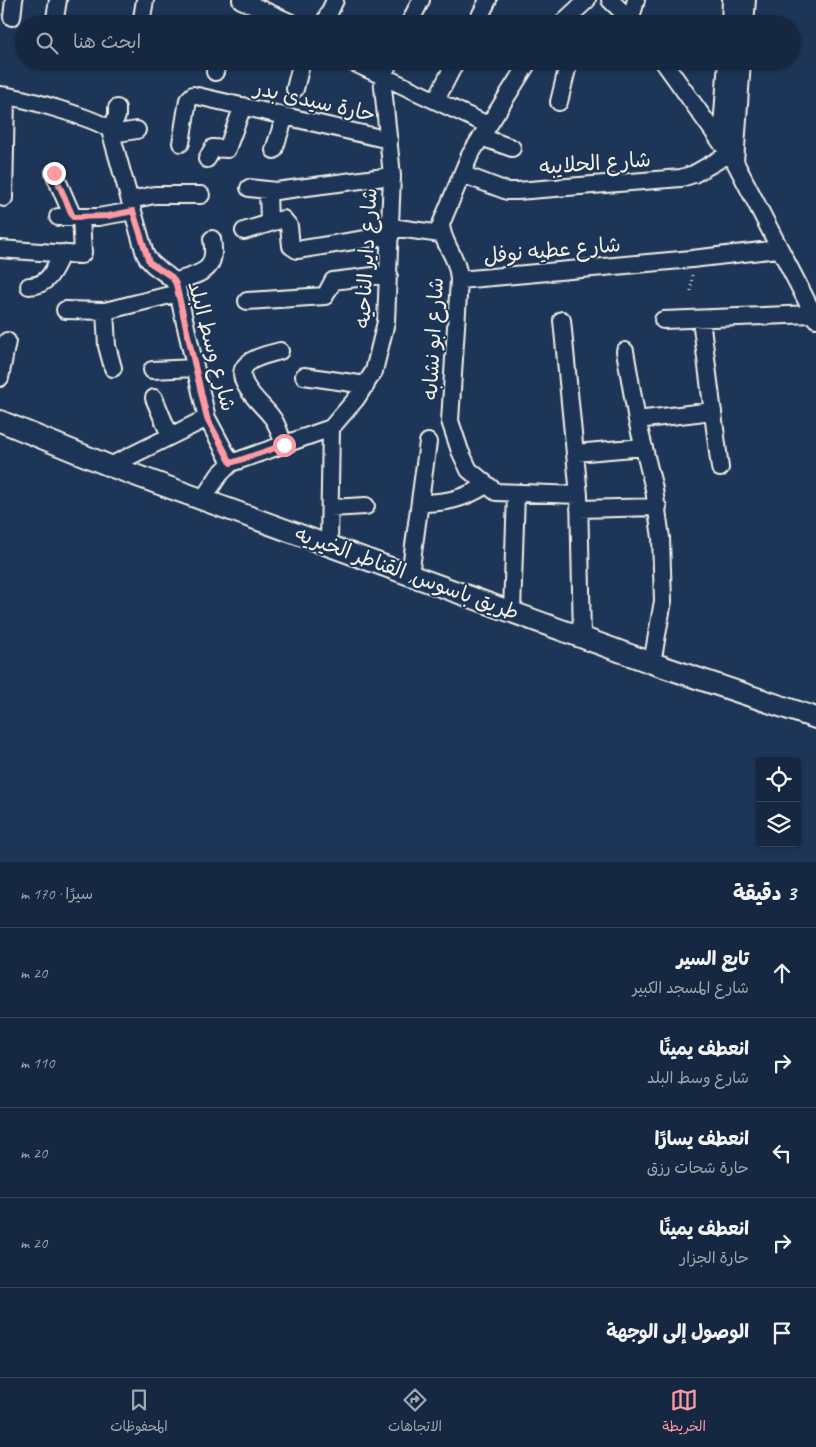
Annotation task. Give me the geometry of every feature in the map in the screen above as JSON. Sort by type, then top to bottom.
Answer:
[{"type":"street","points":[[12,18],[14,0]]},
{"type":"street","points":[[56,15],[58,0]]},
{"type":"street","points":[[142,15],[145,0]]},
{"type":"street","points":[[241,0],[267,15]]},
{"type":"street","points":[[328,15],[335,0]]},
{"type":"street","points":[[414,15],[421,0]]},
{"type":"street","points":[[480,15],[488,0]]},
{"type":"street","points":[[571,15],[587,0]]},
{"type":"street","points":[[610,0],[626,15]]},
{"type":"street","points":[[634,15],[636,0]]},
{"type":"street","points":[[730,15],[731,0]]},
{"type":"street","points":[[746,15],[747,0]]},
{"type":"street","points":[[295,89],[300,70]]},
{"type":"street","points":[[368,70],[436,100],[512,148]]},
{"type":"street","points":[[382,77],[386,70]]},
{"type":"street","points":[[436,100],[451,70]]},
{"type":"street","points":[[244,231],[280,218],[286,221],[289,226],[291,246],[297,250],[390,231],[442,234],[444,215],[462,174],[484,131],[523,70]]},
{"type":"street","points":[[559,102],[567,70]]},
{"type":"street","points":[[663,320],[814,316],[729,152],[670,70]]},
{"type":"street","points":[[727,70],[729,152]]},
{"type":"street","points":[[729,152],[741,70]]},
{"type":"street","name":"شارع داير الناحيه","points":[[331,428],[366,385],[378,360],[386,322],[392,176],[382,77]]},
{"type":"street","points":[[4,198],[3,95],[92,121],[111,132],[137,130]]},
{"type":"street","name":"حارة سيدى بدر","points":[[181,143],[188,100],[191,95],[389,140]]},
{"type":"street","points":[[207,159],[213,148],[227,149],[243,106]]},
{"type":"street","points":[[111,132],[117,116],[117,108]]},
{"type":"street","points":[[274,150],[285,116]]},
{"type":"street","name":"شارع وسط البلد","points":[[111,132],[149,262],[165,272],[176,287],[207,418],[231,463]]},
{"type":"street","name":"شارع الحلايبه","points":[[462,174],[507,191],[681,178],[694,174],[729,152]]},
{"type":"street","points":[[0,249],[81,255],[83,253],[54,173]]},
{"type":"street","points":[[250,188],[268,191],[392,176]]},
{"type":"street","points":[[268,191],[269,222]]},
{"type":"street","points":[[71,217],[108,216],[155,195],[201,195]]},
{"type":"street","name":"شارع ابو نشابه","points":[[442,234],[454,255],[459,280],[450,421],[460,451],[469,470],[486,485]]},
{"type":"street","points":[[65,310],[105,311],[176,287],[208,268],[213,252],[212,239]]},
{"type":"street","name":"شارع عطيه نوفل","points":[[459,280],[778,249]]},
{"type":"street","points":[[30,286],[38,286],[47,281],[62,253]]},
{"type":"street","points":[[246,301],[326,296],[334,281],[389,274]]},
{"type":"street","points":[[105,311],[107,346],[113,368]]},
{"type":"street","points":[[702,319],[720,468]]},
{"type":"street","points":[[562,320],[579,502],[582,637]]},
{"type":"street","points":[[0,378],[7,341]]},
{"type":"street","points":[[280,351],[248,363],[243,369],[242,376],[255,399],[272,416],[284,445]]},
{"type":"street","points":[[625,351],[637,420],[658,507],[663,600],[652,663]]},
{"type":"street","points":[[152,370],[195,368]]},
{"type":"street","points":[[304,376],[366,385]]},
{"type":"street","points":[[154,398],[170,436]]},
{"type":"street","points":[[637,420],[713,411]]},
{"type":"street","points":[[110,466],[207,418]]},
{"type":"street","name":"طريق باسوس, القناطر الخيريه","points":[[0,421],[110,466],[652,663],[816,718]]},
{"type":"street","points":[[203,499],[219,475],[231,463],[331,428],[329,545]]},
{"type":"street","points":[[410,574],[428,442]]},
{"type":"street","points":[[575,453],[644,447]]},
{"type":"street","points":[[420,503],[444,503],[467,497],[486,485],[496,492],[579,502],[658,507]]},
{"type":"street","points":[[512,611],[516,494]]},
{"type":"street","points":[[330,508],[366,506]]},
{"type":"route","points":[[54,173],[73,217],[108,216],[133,211],[149,262],[172,277],[176,284],[207,418],[231,463],[284,445]]}]
